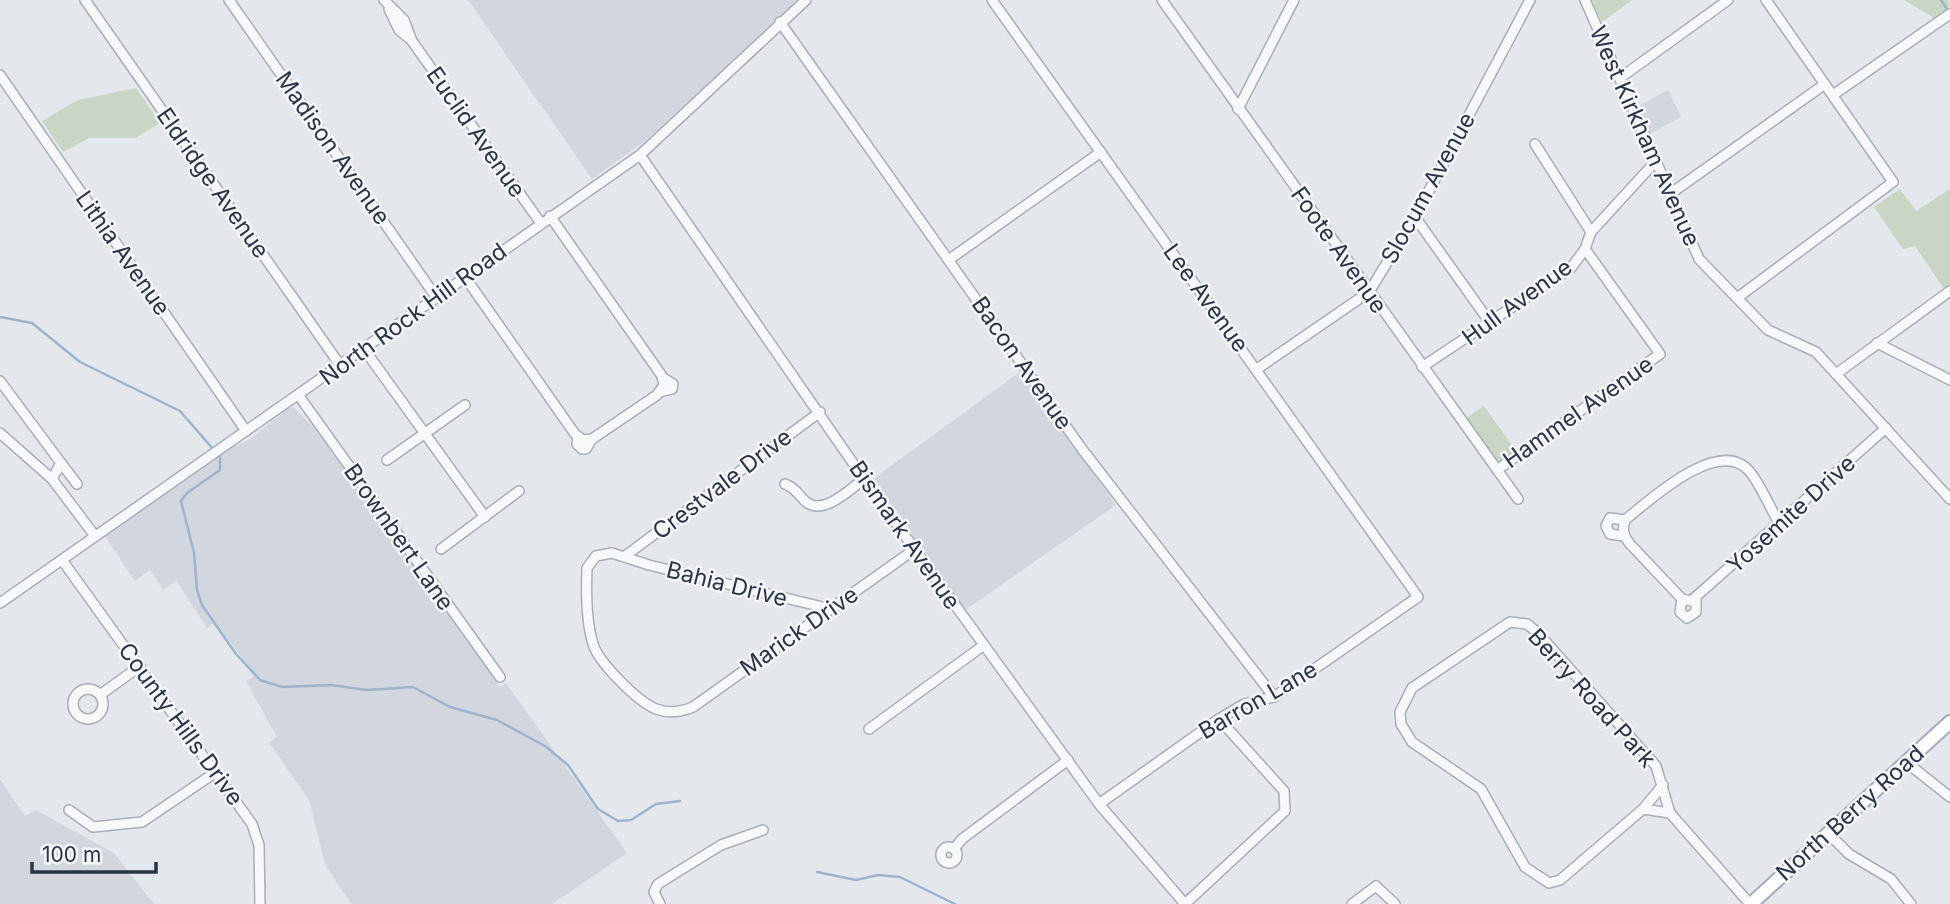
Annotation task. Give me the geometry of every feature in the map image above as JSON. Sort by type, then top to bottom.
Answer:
[{"type":"main road","name":"North Berry Road","points":[[1750,904],[1950,722]]},
{"type":"street","name":"Eldridge Avenue","points":[[85,0],[340,365]]},
{"type":"street","name":"Madison Avenue","points":[[229,0],[436,297]]},
{"type":"street","name":"North Rock Hill Road","points":[[0,603],[207,457],[299,396],[540,222],[640,155],[806,0]]},
{"type":"street","name":"Lee Avenue","points":[[992,0],[1418,597]]},
{"type":"street","name":"Foote Avenue","points":[[1162,0],[1518,499]]},
{"type":"street","points":[[1238,109],[1294,0]]},
{"type":"street","name":"Slocum Avenue","points":[[1257,369],[1369,292],[1415,217],[1530,0]]},
{"type":"street","name":"West Kirkham Avenue","points":[[1586,0],[1699,259],[1768,330],[1816,352],[1950,499]]},
{"type":"street","points":[[1620,78],[1728,0]]},
{"type":"street","points":[[1737,298],[1894,182],[1766,0]]},
{"type":"street","name":"Euclid Avenue","points":[[386,2],[396,26],[412,41],[540,222]]},
{"type":"street","points":[[1833,95],[1948,15]]},
{"type":"street","name":"Bacon Avenue","points":[[780,22],[1082,449],[1274,697]]},
{"type":"street","name":"Lithia Avenue","points":[[0,75],[246,431]]},
{"type":"street","points":[[1670,194],[1825,84]]},
{"type":"street","points":[[1535,144],[1591,232]]},
{"type":"street","points":[[950,259],[1101,152]]},
{"type":"street","name":"Bismark Avenue","points":[[640,155],[864,479],[984,646],[1099,804],[1185,904]]},
{"type":"street","name":"Hull Avenue","points":[[1422,367],[1491,324],[1571,268],[1586,249],[1591,232],[1655,162]]},
{"type":"street","points":[[465,277],[584,438],[662,385],[550,216]]},
{"type":"street","points":[[1415,217],[1491,324]]},
{"type":"street","name":"Hammel Avenue","points":[[1497,470],[1660,354],[1586,249]]},
{"type":"street","points":[[1836,374],[1950,290]]},
{"type":"street","points":[[1877,343],[1950,380]]},
{"type":"street","points":[[364,349],[485,517]]},
{"type":"street","points":[[0,381],[77,484]]},
{"type":"street","name":"Brownbert Lane","points":[[299,396],[500,677]]},
{"type":"street","points":[[387,460],[466,405]]},
{"type":"street","name":"Crestvale Drive","points":[[625,556],[820,412]]},
{"type":"street","name":"Yosemite Drive","points":[[1623,536],[1689,599],[1780,525],[1886,428]]},
{"type":"street","points":[[0,433],[52,479],[95,536]]},
{"type":"street","points":[[1625,520],[1623,536],[1610,534],[1606,526],[1610,518],[1625,520],[1699,467],[1722,459],[1734,461],[1751,473],[1780,525]]},
{"type":"street","points":[[52,479],[61,463]]},
{"type":"street","points":[[785,484],[795,488],[807,502],[816,506],[827,505],[864,479]]},
{"type":"street","points":[[441,549],[519,491]]},
{"type":"street","name":"Marick Drive","points":[[625,556],[596,556],[587,568],[593,645],[601,661],[644,701],[655,709],[682,711],[915,548]]},
{"type":"street","name":"Bahia Drive","points":[[625,556],[649,565],[831,609]]},
{"type":"street","name":"County Hills Drive","points":[[62,560],[252,824],[259,845],[260,904]]},
{"type":"street","name":"Barron Lane","points":[[1099,804],[1219,719],[1244,704],[1274,697],[1418,597]]},
{"type":"street","name":"Berry Road Park","points":[[1663,785],[1643,808],[1560,880],[1542,880],[1525,867],[1481,789],[1412,742],[1406,734],[1400,712],[1412,688],[1494,631],[1510,622],[1527,624],[1656,765],[1663,785],[1671,813],[1750,904]]},
{"type":"street","points":[[869,729],[984,646]]},
{"type":"street","points":[[100,695],[140,666]]},
{"type":"street","points":[[1185,904],[1285,811],[1284,791],[1219,719]]},
{"type":"street","points":[[954,849],[962,839],[1068,760]]},
{"type":"street","points":[[1906,762],[1950,797]]},
{"type":"street","points":[[69,810],[93,827],[142,822],[216,772]]},
{"type":"street","points":[[1643,808],[1671,813]]},
{"type":"street","points":[[657,900],[659,884],[704,854],[763,830]]},
{"type":"street","points":[[1828,833],[1849,854],[1891,879],[1911,904]]},
{"type":"street","points":[[1352,904],[1376,886],[1395,904]]},
{"type":"shaded area","points":[[468,0],[799,0],[645,141],[592,179]]},
{"type":"shaded area","points":[[1668,90],[1681,117],[1649,135],[1637,107]]},
{"type":"shaded area","points":[[1021,371],[1116,505],[965,610],[873,479]]},
{"type":"shaded area","points":[[294,407],[315,429],[500,687],[506,683],[627,853],[552,904],[351,904],[325,865],[310,802],[269,742],[277,737],[246,681],[255,675],[215,622],[207,628],[176,581],[163,590],[150,570],[135,581],[105,536],[222,453],[252,438],[287,409]]},
{"type":"shaded area","points":[[0,779],[25,816],[36,810],[114,853],[154,904],[0,904]]},
{"type":"green space","points":[[1592,0],[1632,0],[1602,22]]},
{"type":"green space","points":[[1904,0],[1948,0],[1950,7],[1934,18]]},
{"type":"green space","points":[[136,88],[160,123],[136,138],[89,138],[63,152],[42,121],[78,100]]},
{"type":"green space","points":[[1900,189],[1916,211],[1950,189],[1950,285],[1944,289],[1915,246],[1903,249],[1874,207]]},
{"type":"green space","points":[[1484,406],[1516,451],[1498,463],[1466,418]]},
{"type":"waterway","points":[[1941,0],[1948,11]]},
{"type":"waterway","points":[[0,317],[32,323],[80,362],[180,411],[220,457],[220,470],[187,493],[181,501],[194,553],[197,590],[202,605],[236,654],[260,680],[282,687],[331,685],[367,690],[413,687],[450,707],[497,720],[545,746],[568,765],[598,809],[618,821],[631,820],[656,804],[680,801]]},
{"type":"waterway","points":[[817,872],[856,880],[878,875],[900,877],[955,904]]}]
